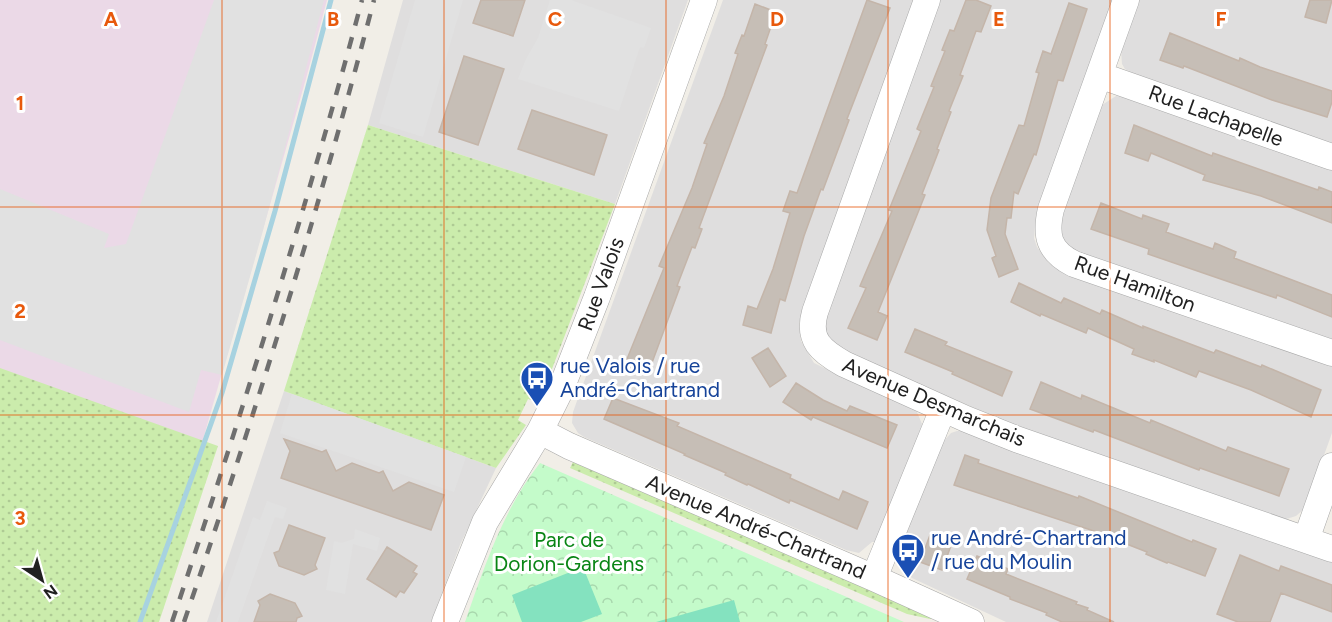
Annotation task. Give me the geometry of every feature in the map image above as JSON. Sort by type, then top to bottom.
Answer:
[{"type":"street","name":"Rue Valois","points":[[445,622],[485,522],[540,431],[561,388],[597,297],[704,0]]},
{"type":"street","name":"Avenue Desmarchais","points":[[927,0],[819,300],[812,327],[818,345],[834,359],[1016,439],[1332,549]]},
{"type":"street","name":"Rue Hamilton","points":[[1126,0],[1051,209],[1048,232],[1056,251],[1083,267],[1332,353]]},
{"type":"street","name":"Rue Lachapelle","points":[[1099,75],[1332,157]]},
{"type":"street","points":[[874,578],[944,409]]},
{"type":"street","name":"Avenue André-Chartrand","points":[[540,431],[569,446],[971,622]]},
{"type":"street","points":[[1306,540],[1332,466]]},
{"type":"shaded area","points":[[0,0],[327,0],[198,457],[0,374]]},
{"type":"shaded area","points":[[214,0],[324,0],[222,375],[201,370],[189,412],[0,340],[0,189],[109,234],[104,248],[126,244]]},
{"type":"shaded area","points":[[403,0],[688,0],[615,204],[368,125]]},
{"type":"shaded area","points":[[415,0],[463,0],[423,137],[379,123]]},
{"type":"shaded area","points":[[550,0],[571,0],[651,28],[644,48],[640,47],[619,111],[518,79],[538,38]]},
{"type":"shaded area","points":[[723,0],[914,0],[799,323],[801,341],[814,363],[911,407],[917,412],[922,424],[876,542],[872,542],[859,553],[846,550],[584,437],[578,433],[572,423],[573,412]]},
{"type":"shaded area","points":[[940,0],[1113,0],[1036,217],[1034,238],[1037,247],[1049,263],[1065,273],[1332,366],[1332,433],[1305,508],[1296,516],[1283,520],[1024,429],[832,347],[824,336],[827,312]]},
{"type":"shaded area","points":[[1138,0],[1332,0],[1332,145],[1125,69],[1122,64],[1121,50]]},
{"type":"shaded area","points":[[1116,96],[1332,170],[1332,342],[1073,251],[1061,241],[1058,224],[1102,105]]},
{"type":"shaded area","points":[[284,391],[496,468],[460,545],[431,622],[207,622]]},
{"type":"shaded area","points":[[292,394],[466,457],[454,492],[280,433]]},
{"type":"shaded area","points":[[965,431],[1332,562],[1332,622],[1006,622],[912,578],[900,567],[900,554],[897,552],[941,444],[951,433]]},
{"type":"shaded area","points":[[267,501],[287,508],[283,519],[275,517],[238,622],[216,622],[253,517],[260,520]]},
{"type":"shaded area","points":[[355,529],[380,538],[377,551],[353,544],[345,594],[326,590],[334,541],[342,543],[354,539]]},
{"type":"green space","points":[[368,125],[615,204],[539,403],[528,399],[518,420],[526,425],[496,468],[284,391]]},
{"type":"green space","points":[[0,368],[218,446],[159,622],[0,622]]},
{"type":"green space","points":[[573,462],[936,618],[930,619],[907,614],[570,468]]},
{"type":"green space","name":"Parc de Dorion-Gardens","points":[[540,463],[904,622],[465,622],[487,560],[505,519]]},
{"type":"green space","points":[[583,567],[602,614],[581,622],[522,622],[512,595]]},
{"type":"green space","points":[[734,600],[740,622],[656,622]]},
{"type":"building","points":[[481,0],[525,0],[513,36],[473,23]]},
{"type":"building","points":[[867,0],[890,8],[804,236],[785,301],[780,299],[771,333],[743,325],[748,306],[757,309],[773,269],[790,213],[783,211],[790,191],[797,193]]},
{"type":"building","points":[[966,0],[976,0],[991,6],[981,32],[976,31],[960,75],[963,76],[949,111],[951,112],[937,149],[939,150],[922,194],[925,195],[878,312],[887,316],[877,340],[848,328],[866,288],[860,286],[892,211],[889,210],[921,131],[917,129],[934,87],[931,86],[945,51],[942,50],[950,30],[954,31]]},
{"type":"building","points":[[1310,0],[1332,0],[1326,23],[1305,17]]},
{"type":"building","points":[[1069,3],[1087,9],[1063,81],[1058,80],[1036,155],[1034,154],[1018,194],[1014,192],[1011,218],[1007,218],[1005,234],[1018,269],[999,277],[992,258],[996,256],[987,230],[991,198],[1019,125],[1024,126],[1043,51],[1051,54]]},
{"type":"building","points":[[755,4],[776,12],[765,44],[767,45],[699,228],[702,229],[695,248],[692,247],[677,286],[680,287],[650,368],[627,359],[664,268],[659,266],[692,188],[707,144],[704,143],[724,96],[738,54],[735,53],[742,35],[744,36]]},
{"type":"building","points":[[1170,33],[1239,61],[1240,58],[1332,91],[1332,102],[1327,117],[1272,100],[1184,66],[1183,68],[1160,60]]},
{"type":"building","points":[[464,56],[504,69],[478,145],[439,132]]},
{"type":"building","points":[[532,110],[607,135],[594,175],[518,149]]},
{"type":"building","points":[[1134,125],[1212,156],[1213,153],[1318,190],[1319,187],[1332,192],[1332,223],[1261,196],[1203,180],[1205,175],[1151,153],[1148,161],[1125,153]]},
{"type":"building","points":[[1101,203],[1142,219],[1143,215],[1169,224],[1166,232],[1213,249],[1215,243],[1236,252],[1234,258],[1332,295],[1332,317],[1277,295],[1276,298],[1148,254],[1149,249],[1091,229]]},
{"type":"building","points":[[1019,283],[1061,303],[1064,298],[1100,314],[1102,310],[1143,328],[1143,326],[1214,353],[1216,350],[1261,367],[1262,365],[1321,390],[1311,417],[1251,390],[1199,371],[1196,377],[1132,354],[1134,349],[1088,328],[1086,333],[1041,314],[1040,316],[1011,302]]},
{"type":"building","points":[[915,329],[947,342],[945,345],[1012,372],[1002,396],[905,352]]},
{"type":"building","points":[[768,348],[786,376],[770,387],[752,358]]},
{"type":"building","points":[[1041,382],[1081,399],[1082,395],[1150,423],[1151,420],[1226,451],[1228,447],[1289,469],[1279,496],[1200,468],[1199,470],[1094,430],[1093,432],[1030,409]]},
{"type":"building","points":[[796,383],[823,400],[847,411],[850,406],[897,425],[887,448],[813,417],[811,420],[783,402]]},
{"type":"building","points":[[613,398],[679,423],[677,426],[791,475],[790,478],[839,500],[843,491],[868,502],[857,529],[790,500],[789,503],[747,485],[685,454],[604,419]]},
{"type":"building","points":[[284,439],[322,452],[326,450],[336,471],[352,463],[379,473],[383,471],[393,491],[409,482],[444,495],[431,530],[281,478],[290,451]]},
{"type":"building","points":[[965,455],[979,460],[978,463],[1078,498],[1079,496],[1192,542],[1193,540],[1216,549],[1205,576],[1167,563],[1146,554],[1147,552],[1091,530],[954,485]]},
{"type":"building","points":[[289,525],[325,538],[315,565],[317,569],[304,575],[279,566],[274,553],[279,551]]},
{"type":"building","points":[[930,535],[952,543],[942,570],[920,562]]},
{"type":"building","points":[[387,547],[417,566],[413,572],[417,574],[404,593],[400,591],[396,597],[367,579]]},
{"type":"building","points":[[1240,555],[1279,571],[1281,566],[1332,585],[1332,612],[1281,593],[1270,622],[1238,622],[1217,614]]},
{"type":"building","points":[[977,556],[1008,569],[1006,574],[1077,602],[1076,604],[1088,608],[1087,610],[1114,622],[1062,622],[1046,615],[1047,613],[967,579]]},
{"type":"building","points":[[270,594],[295,603],[302,616],[297,618],[296,622],[254,622],[260,605],[258,601]]},
{"type":"waterway","points":[[140,622],[222,393],[275,211],[331,0]]},
{"type":"railway","points":[[172,622],[272,312],[362,0]]},
{"type":"railway","points":[[184,622],[285,313],[374,0]]},
{"type":"place","name":"rue Valois / rue André-Chartrand","points":[[537,407]]},
{"type":"place","name":"rue André-Chartrand / rue du Moulin","points":[[908,579]]}]
